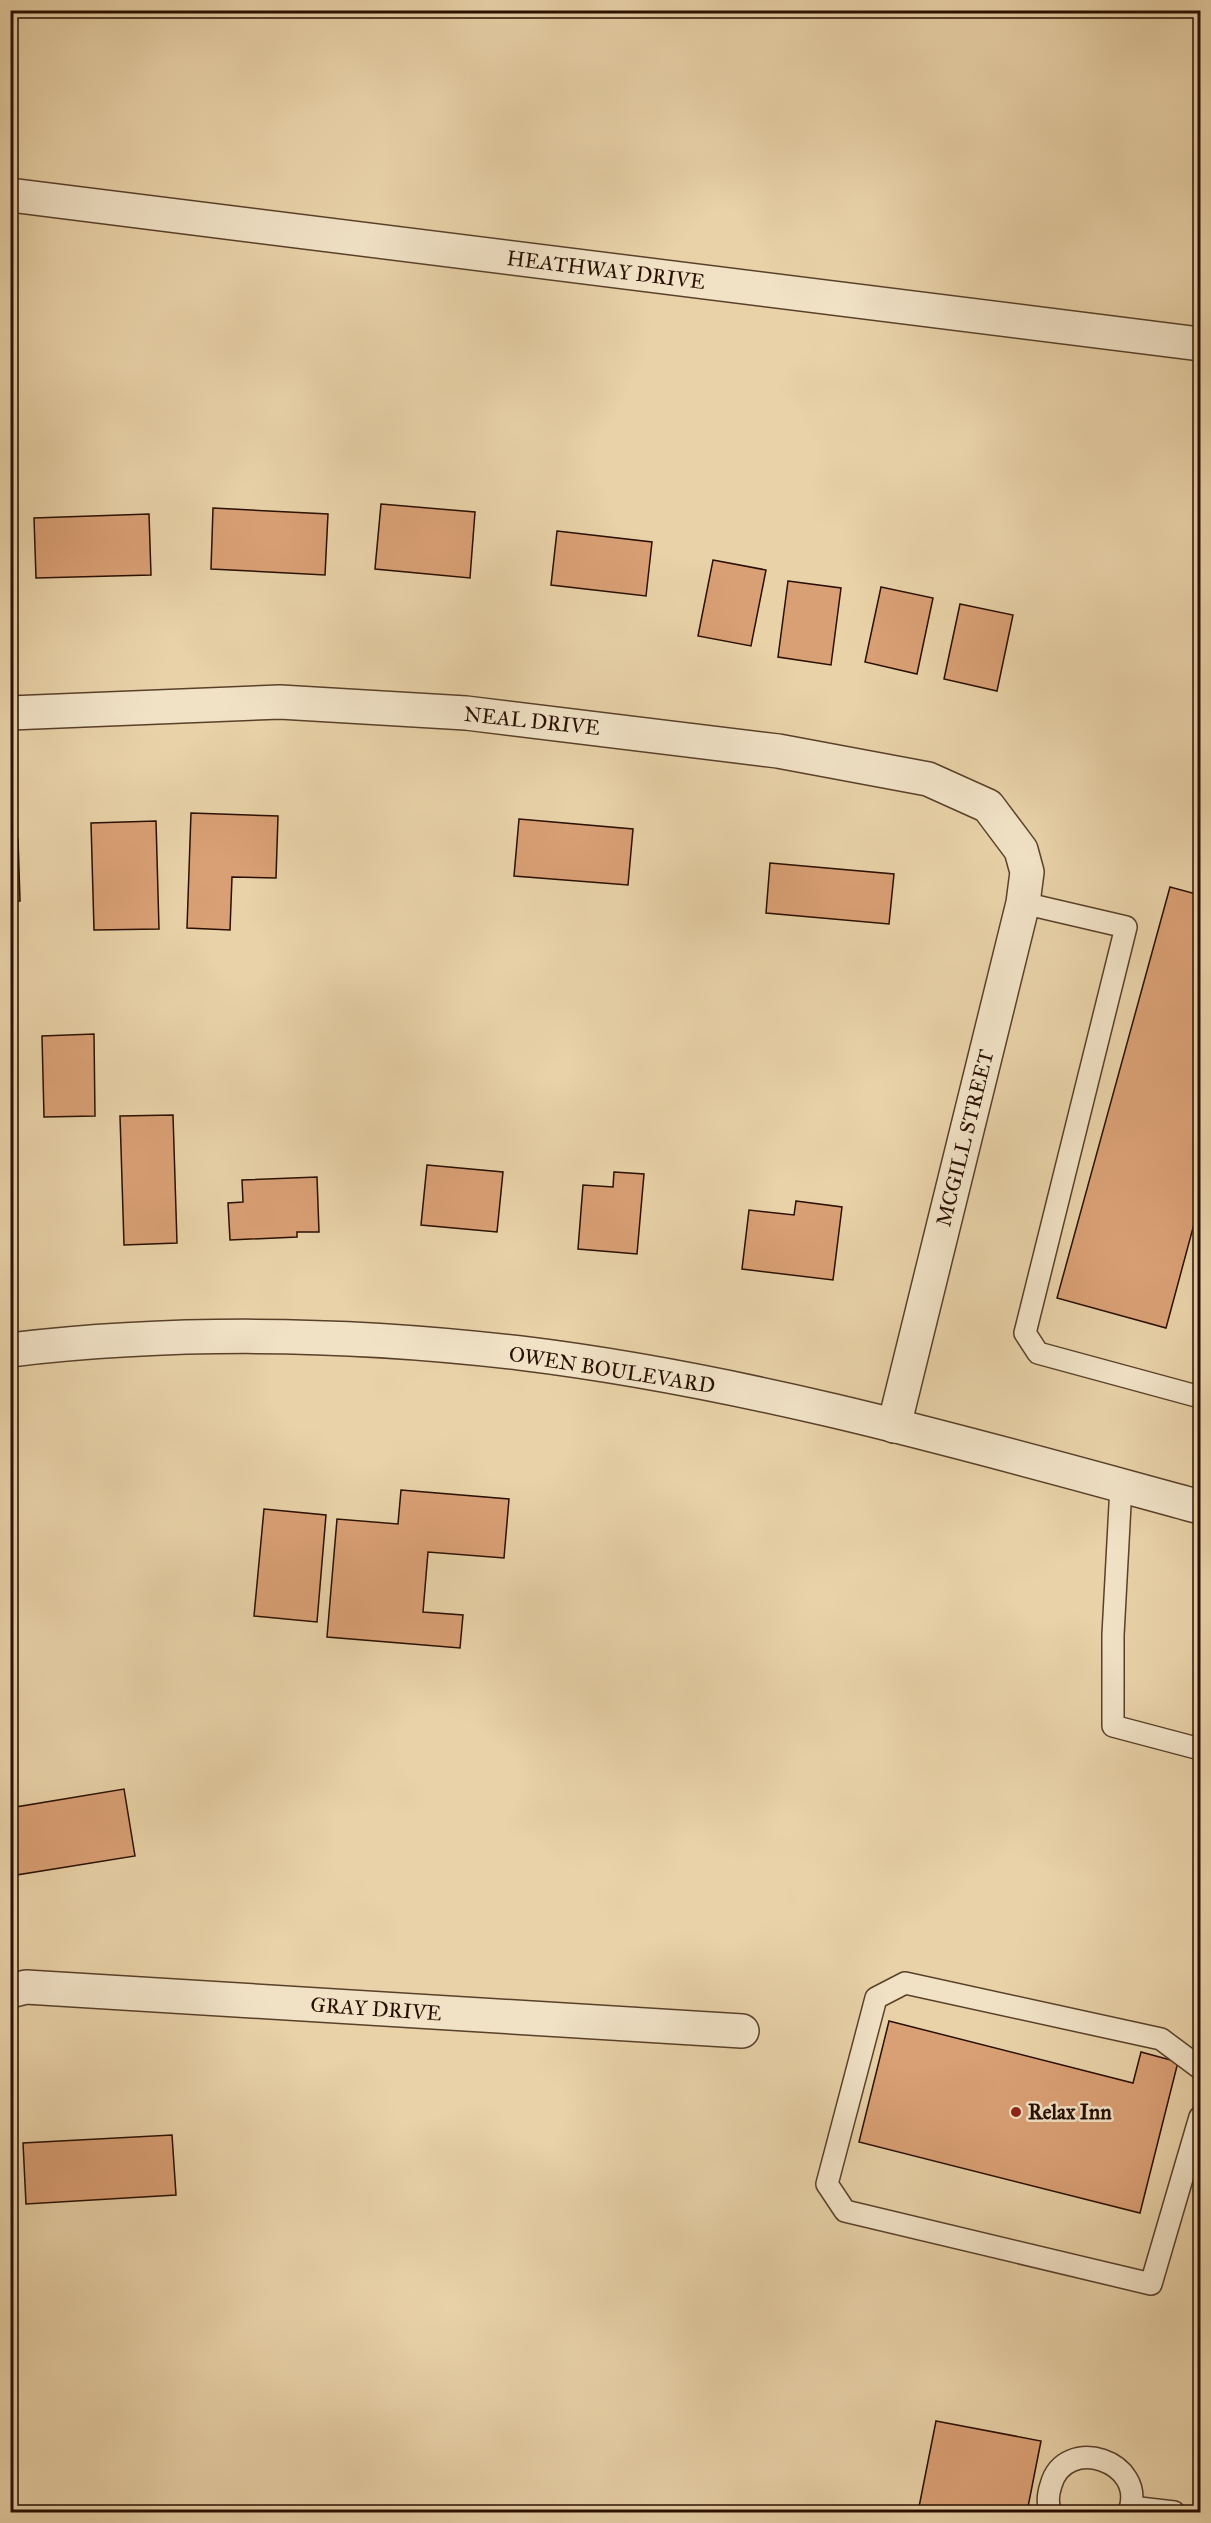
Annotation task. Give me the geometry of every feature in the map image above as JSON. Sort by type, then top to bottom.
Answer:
[{"type":"street","name":"HEATHWAY DRIVE","points":[[10,195],[1200,344]]},
{"type":"street","name":"NEAL DRIVE","points":[[10,713],[280,702],[466,713],[778,751],[928,779],[988,806],[1021,850]]},
{"type":"street","name":"MCGILL STREET","points":[[894,1426],[1023,903],[1027,872],[1021,850]]},
{"type":"street","name":"OWEN BOULEVARD","points":[[10,1350],[86,1341],[225,1337],[371,1339],[519,1353],[596,1364],[756,1394],[894,1426],[1200,1507]]},
{"type":"street","name":"GRAY DRIVE","points":[[10,1991],[26,1987],[742,2031]]},
{"type":"lane","points":[[1023,903],[1126,927],[1025,1333],[1038,1353],[1200,1397]]},
{"type":"lane","points":[[1121,1486],[1113,1635],[1113,1726],[1200,1749]]},
{"type":"lane","points":[[1200,2068],[1161,2039],[905,1983],[876,1998],[827,2184],[845,2211],[1151,2284],[1200,2117]]},
{"type":"lane","points":[[1051,2512],[1048,2493],[1052,2480],[1066,2465],[1084,2457],[1097,2457],[1120,2470],[1128,2481],[1130,2510],[1174,2512]]},
{"type":"building","points":[[381,504],[475,512],[470,578],[375,569]]},
{"type":"building","points":[[213,508],[328,514],[325,575],[211,569]]},
{"type":"building","points":[[149,514],[151,575],[36,578],[34,518]]},
{"type":"building","points":[[557,531],[652,542],[646,596],[551,585]]},
{"type":"building","points":[[713,560],[766,570],[751,646],[698,636]]},
{"type":"building","points":[[788,581],[841,588],[831,665],[778,657]]},
{"type":"building","points":[[881,587],[933,598],[917,674],[865,662]]},
{"type":"building","points":[[960,604],[1013,615],[997,691],[944,679]]},
{"type":"building","points":[[191,813],[278,816],[276,878],[232,877],[230,930],[187,928]]},
{"type":"building","points":[[519,819],[633,829],[628,885],[514,876]]},
{"type":"building","points":[[156,821],[159,929],[94,930],[91,823]]},
{"type":"building","points":[[10,839],[18,839],[20,901],[10,901]]},
{"type":"building","points":[[770,863],[894,874],[889,924],[766,913]]},
{"type":"building","points":[[1170,887],[1200,895],[1200,1202],[1166,1328],[1057,1298]]},
{"type":"building","points":[[94,1034],[95,1116],[44,1117],[42,1036]]},
{"type":"building","points":[[173,1115],[177,1243],[124,1245],[120,1116]]},
{"type":"building","points":[[427,1165],[503,1172],[497,1232],[421,1225]]},
{"type":"building","points":[[614,1172],[644,1174],[637,1254],[578,1249],[583,1185],[613,1187]]},
{"type":"building","points":[[317,1177],[319,1232],[297,1232],[297,1237],[230,1240],[228,1203],[243,1202],[242,1180]]},
{"type":"building","points":[[796,1201],[842,1207],[833,1280],[742,1269],[749,1210],[794,1215]]},
{"type":"building","points":[[401,1490],[509,1499],[504,1558],[428,1552],[423,1612],[463,1615],[460,1648],[327,1637],[337,1519],[398,1524]]},
{"type":"building","points":[[264,1509],[326,1515],[317,1622],[254,1616]]},
{"type":"building","points":[[124,1789],[135,1856],[10,1876],[10,1808]]},
{"type":"building","name":"Relax Inn","points":[[889,2021],[1133,2083],[1141,2052],[1178,2062],[1140,2213],[859,2142]]},
{"type":"building","points":[[172,2135],[176,2195],[26,2204],[23,2143]]},
{"type":"building","points":[[936,2421],[1041,2441],[1027,2512],[918,2512]]},
{"type":"place","name":"Relax Inn","points":[[1016,2112]]}]
